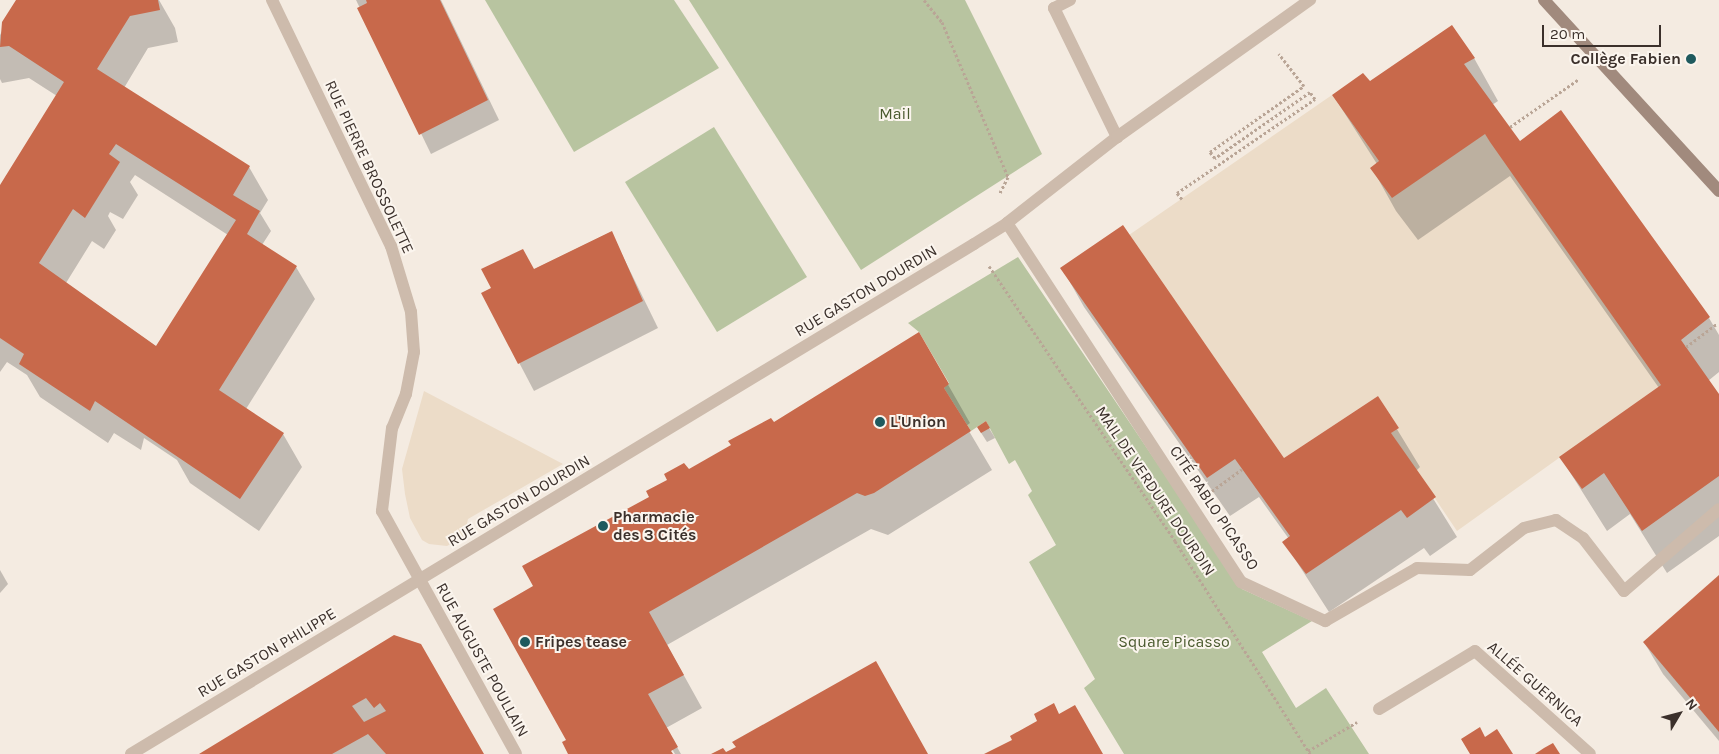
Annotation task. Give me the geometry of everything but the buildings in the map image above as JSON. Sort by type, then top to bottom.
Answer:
[{"type":"street","name":"RUE PIERRE BROSSOLETTE","points":[[272,0],[391,246],[411,312],[414,352],[406,394],[392,428],[382,511],[419,582]]},
{"type":"street","points":[[1070,0],[1054,8],[1116,138]]},
{"type":"street","name":"RUE GASTON DOURDIN","points":[[419,582],[974,244],[1006,223],[1116,138],[1310,0]]},
{"type":"street","points":[[1544,0],[1719,191]]},
{"type":"street","name":"CITÉ PABLO PICASSO","points":[[1006,223],[1241,582],[1325,621],[1417,568],[1470,570],[1524,528],[1556,520],[1583,538],[1624,591],[1719,509]]},
{"type":"street","name":"RUE GASTON PHILIPPE","points":[[131,754],[419,582]]},
{"type":"street","name":"RUE AUGUSTE POULLAIN","points":[[419,582],[516,754]]},
{"type":"street","name":"ALLÉE GUERNICA","points":[[1379,708],[1475,652],[1590,754]]},
{"type":"path","points":[[924,0],[942,22],[1008,177],[995,202]]},
{"type":"path","points":[[1182,198],[1177,193],[1315,99],[1310,92],[1215,158],[1210,152],[1304,86],[1263,34]]},
{"type":"path","points":[[1510,128],[1602,63]]},
{"type":"path","name":"MAIL DE VERDURE DOURDIN","points":[[974,244],[1175,540],[1309,752]]},
{"type":"path","points":[[1686,347],[1718,323]]},
{"type":"path","points":[[1192,506],[1242,469]]},
{"type":"path","points":[[1309,752],[1379,708]]},
{"type":"green space","points":[[485,0],[674,0],[719,68],[574,152]]},
{"type":"green space","name":"Mail","points":[[689,0],[965,0],[1042,154],[861,270]]},
{"type":"green space","points":[[714,127],[807,277],[717,332],[625,182]]},
{"type":"green space","name":"Square Picasso","points":[[1018,257],[1242,589],[1312,621],[1262,652],[1296,708],[1326,688],[1369,754],[1124,754],[1084,688],[1095,679],[1029,562],[1056,545],[1028,495],[1032,491],[1015,460],[1009,464],[986,421],[971,431],[944,388],[949,383],[919,332],[908,323]]},
{"type":"shaded area","points":[[1332,95],[1379,161],[1370,168],[1485,134],[1661,385],[1457,531],[1391,433],[1399,428],[1378,396],[1284,458],[1129,235]]},
{"type":"shaded area","points":[[424,391],[563,464],[468,519],[464,537],[447,546],[429,544],[422,540],[410,518],[402,469]]},
{"type":"place","name":"Collège Fabien","points":[[1691,59]]},
{"type":"place","name":"L'Union","points":[[880,422]]},
{"type":"place","name":"Pharmacie des 3 Cités","points":[[603,526]]},
{"type":"place","name":"Fripes tease","points":[[525,642]]}]
